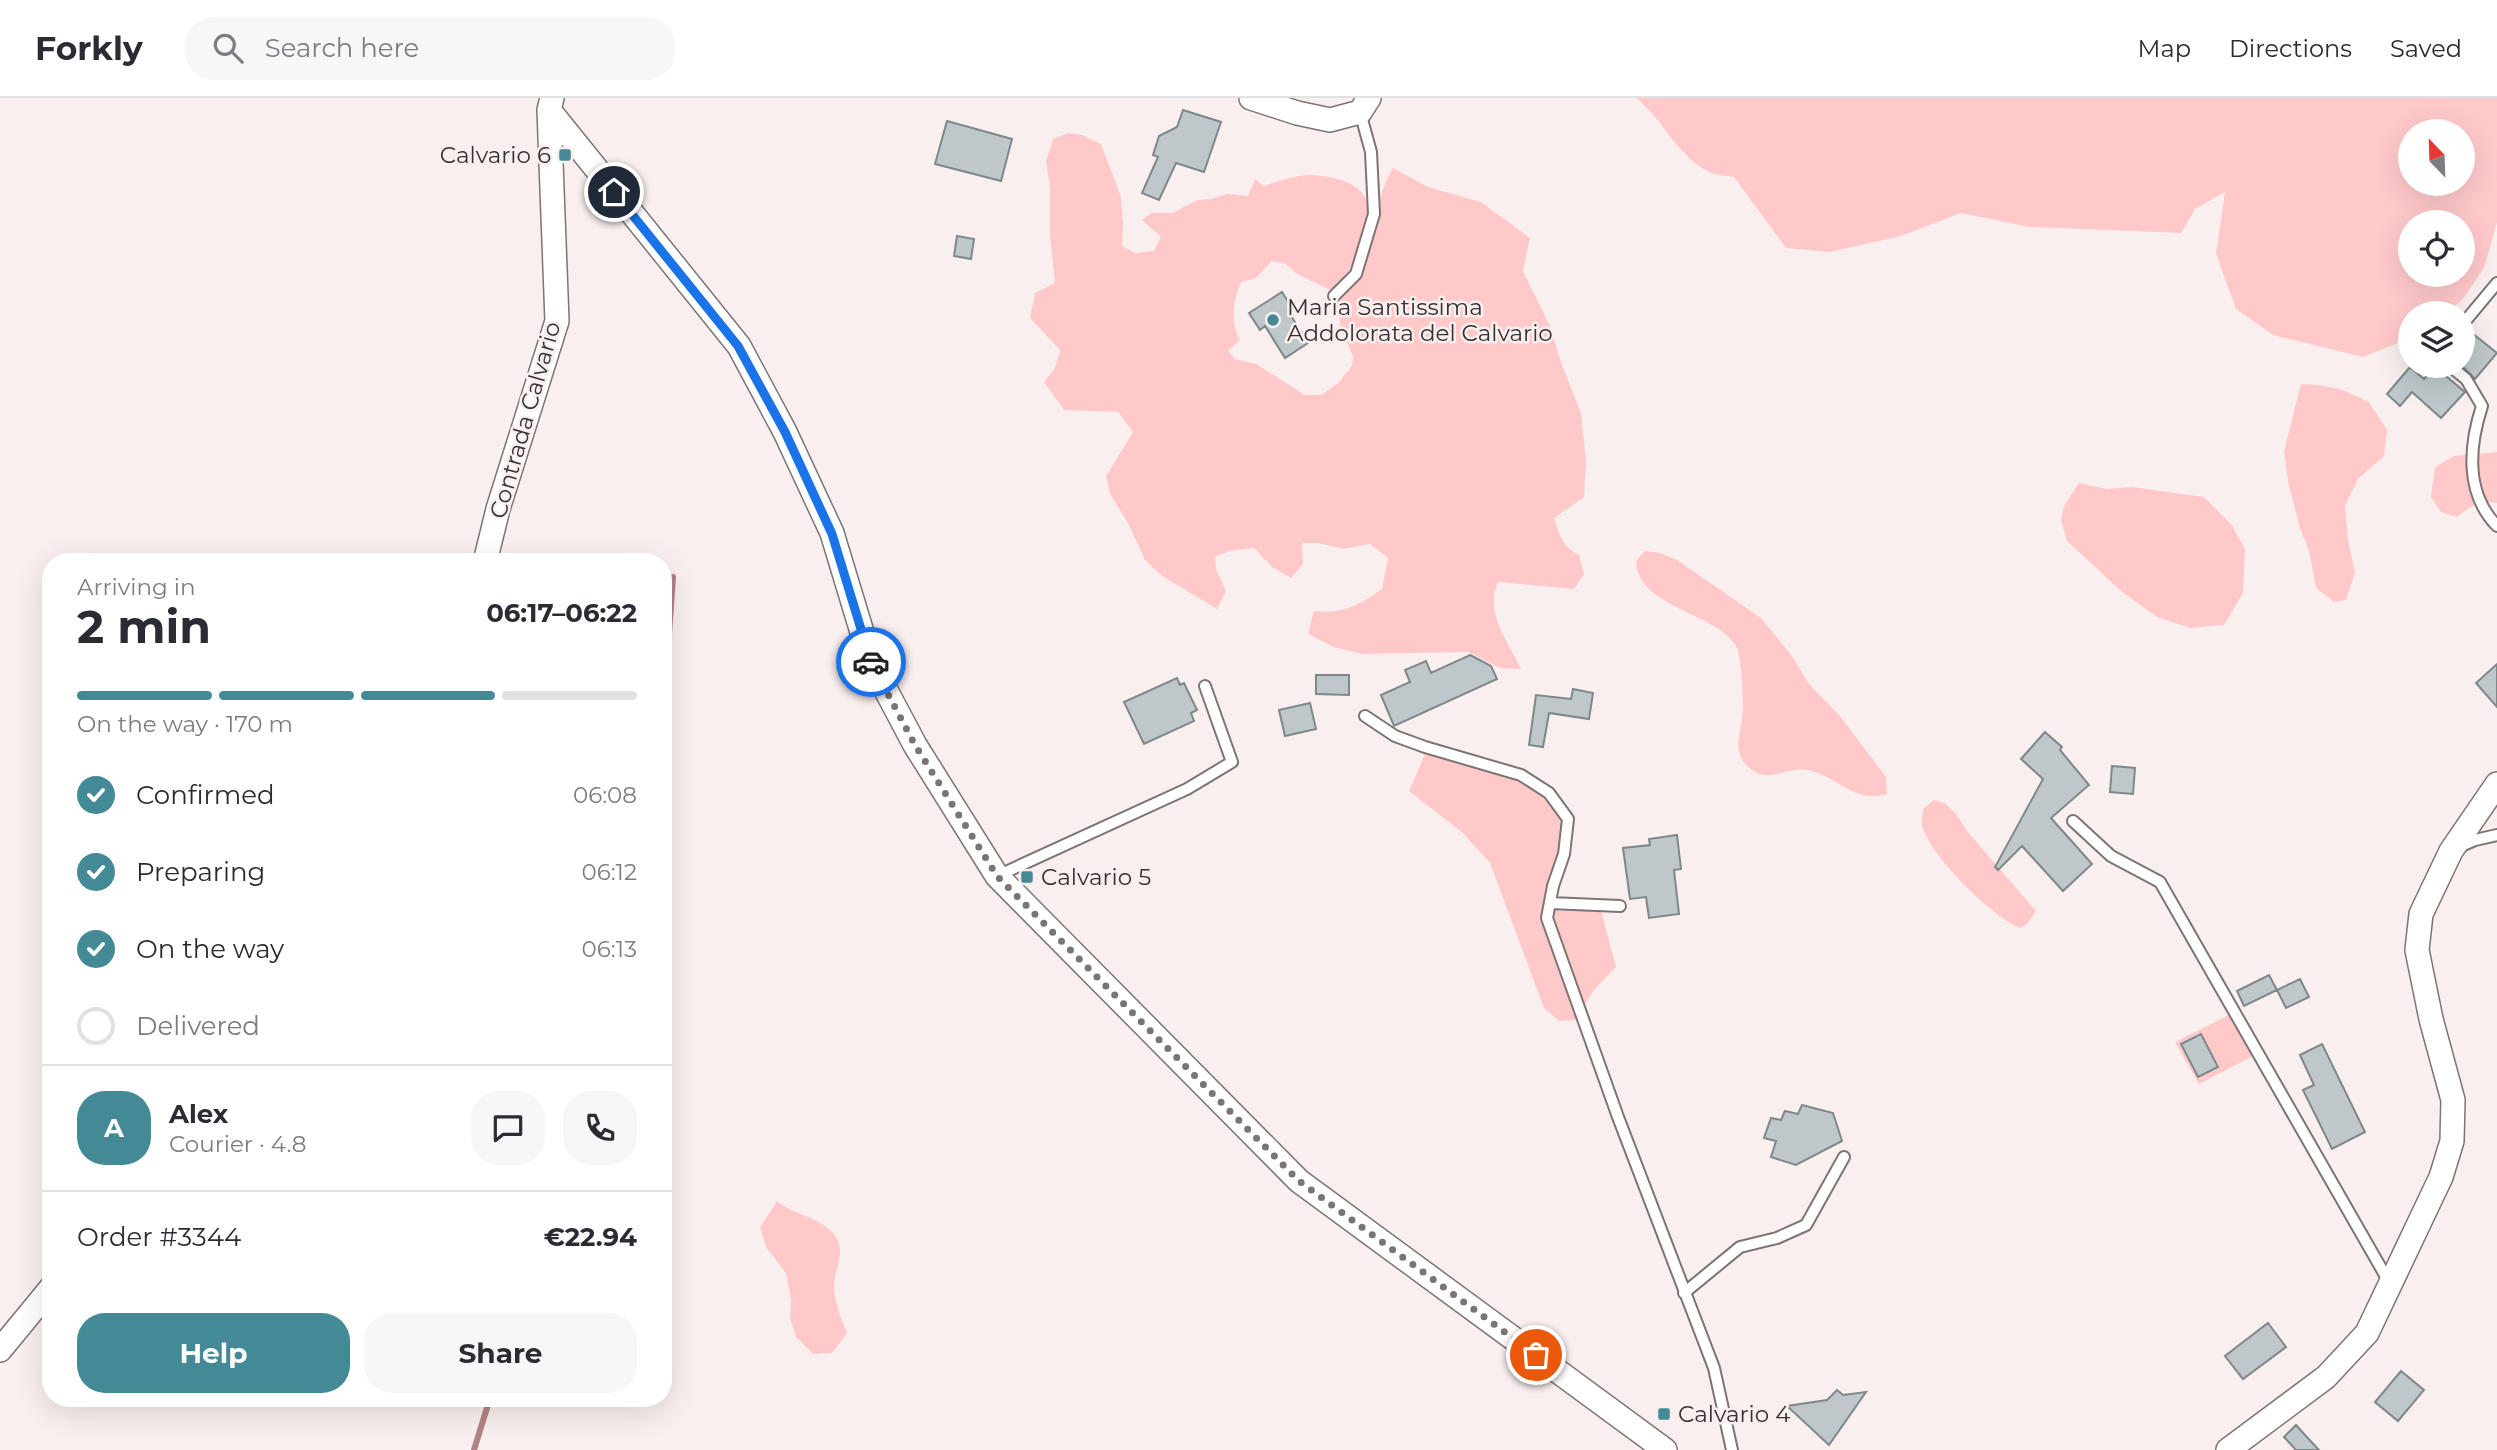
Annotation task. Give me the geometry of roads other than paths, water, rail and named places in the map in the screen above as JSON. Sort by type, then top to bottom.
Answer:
[{"type":"street","points":[[1251,98],[1297,113],[1330,120],[1365,105]]},
{"type":"street","name":"Contrada Calvario","points":[[487,553],[498,509],[557,321],[551,104]]},
{"type":"street","name":"Contrada Calvario","points":[[551,104],[738,346],[785,432],[832,534],[871,662],[915,745],[997,876],[1299,1181],[1665,1450]]},
{"type":"street","points":[[2228,1450],[2326,1377],[2367,1333],[2441,1177],[2452,1141],[2453,1100],[2431,1019],[2417,950],[2421,914],[2451,851],[2497,784]]},
{"type":"street","points":[[0,1350],[42,1299]]},
{"type":"lane","points":[[1334,296],[1356,274],[1374,214],[1371,152],[1365,105]]},
{"type":"lane","points":[[2475,310],[2497,283]]},
{"type":"lane","points":[[2465,378],[2483,406],[2473,435],[2475,491],[2488,517],[2497,526]]},
{"type":"lane","points":[[997,876],[1187,789],[1232,762],[1205,686]]},
{"type":"lane","points":[[1365,716],[1395,736],[1521,775],[1549,793],[1568,819],[1564,854],[1547,918],[1714,1368],[1732,1450]]},
{"type":"lane","points":[[2073,821],[2111,856],[2160,882],[2391,1284]]},
{"type":"lane","points":[[2451,851],[2475,840],[2497,835]]},
{"type":"lane","points":[[1549,903],[1620,906]]},
{"type":"lane","points":[[1685,1293],[1740,1247],[1777,1238],[1806,1225],[1844,1157]]},
{"type":"waterway","points":[[672,591],[673,577]]},
{"type":"waterway","points":[[474,1450],[487,1407]]},
{"type":"place","name":"Calvario 6","points":[[565,155]]},
{"type":"place","name":"Maria Santissima Addolorata del Calvario","points":[[1273,320]]},
{"type":"place","name":"Calvario 5","points":[[1027,877]]},
{"type":"place","name":"Calvario 4","points":[[1664,1414]]}]
